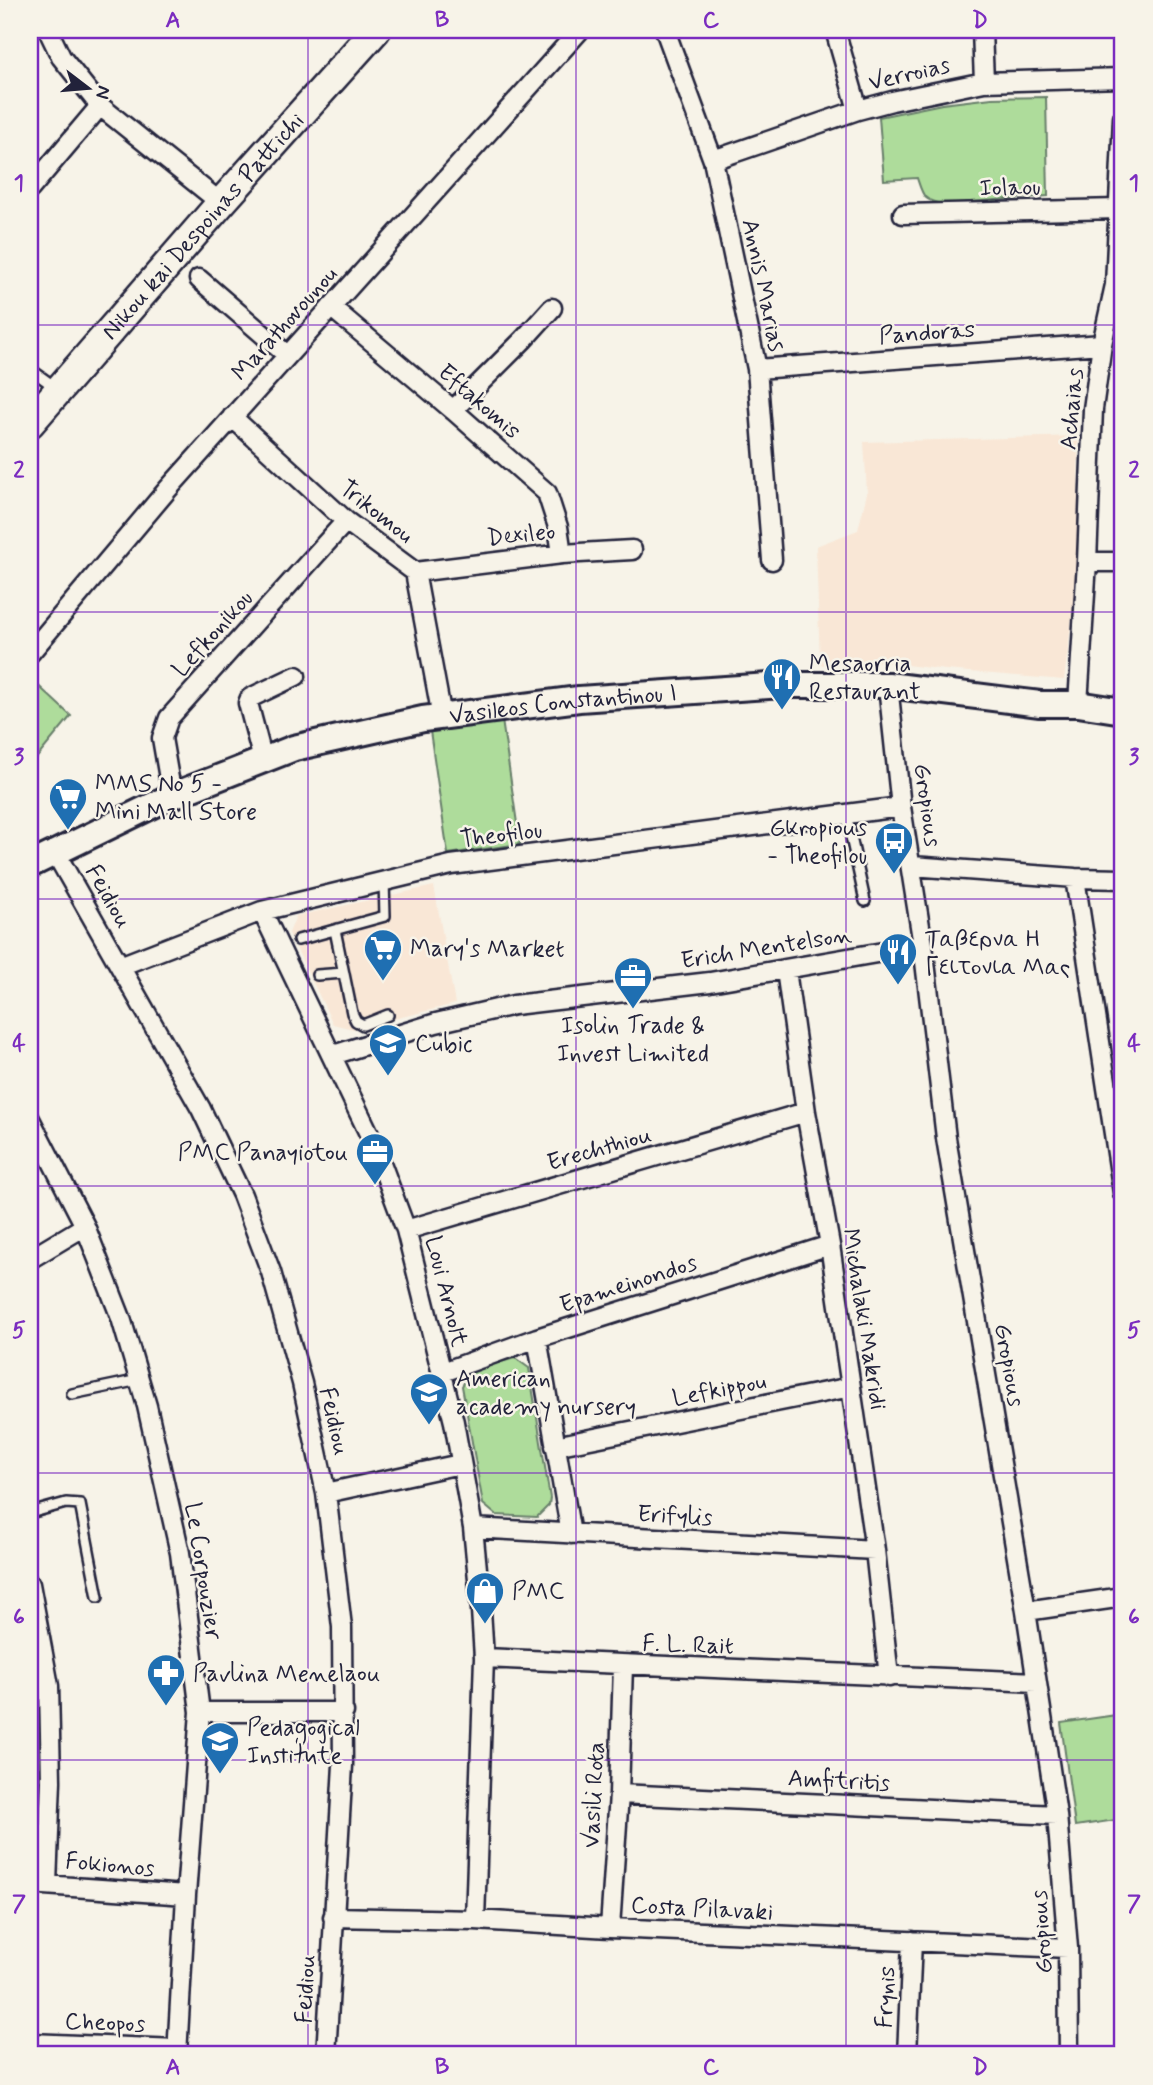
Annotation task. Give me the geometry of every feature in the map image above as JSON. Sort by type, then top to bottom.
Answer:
[{"type":"main road","name":"Nikou kai Despoinas Pattichi","points":[[30,423],[353,30]]},
{"type":"main road","name":"Nikou kai Despoinas Pattichi","points":[[30,404],[39,375],[215,198],[376,30]]},
{"type":"main road","name":"Vasileos Constantinou I","points":[[30,865],[172,796],[295,748],[423,719],[579,699],[784,685],[888,684],[1040,704],[1078,704],[1123,711]]},
{"type":"street","points":[[48,30],[61,57],[100,106],[215,198]]},
{"type":"street","name":"Marathovounou","points":[[30,653],[232,417],[580,30]]},
{"type":"street","name":"Annis Marias","points":[[665,30],[713,160],[757,369],[772,560]]},
{"type":"street","points":[[835,30],[858,110]]},
{"type":"street","points":[[982,30],[984,82]]},
{"type":"street","name":"Verroias","points":[[713,160],[858,110],[984,82],[1123,78]]},
{"type":"street","points":[[30,189],[100,106]]},
{"type":"street","name":"Achaias","points":[[1078,704],[1093,409],[1102,344],[1119,285],[1123,118]]},
{"type":"street","name":"Iolaou","points":[[903,214],[1119,209]]},
{"type":"street","points":[[199,279],[287,355]]},
{"type":"street","name":"Eftakomis","points":[[331,307],[547,493],[558,527],[562,554]]},
{"type":"street","points":[[453,410],[552,308]]},
{"type":"street","name":"Pandoras","points":[[757,369],[1102,344]]},
{"type":"street","name":"Trikomou","points":[[232,417],[346,521],[415,572],[442,717]]},
{"type":"street","name":"Lefkonikou","points":[[172,796],[162,738],[169,718],[346,521]]},
{"type":"street","name":"Dexileo","points":[[415,572],[562,554],[632,550]]},
{"type":"street","points":[[1087,562],[1123,562]]},
{"type":"street","points":[[263,760],[248,703],[250,698],[296,676]]},
{"type":"street","name":"Gropious","points":[[888,684],[901,807],[923,945],[946,1138],[1026,1611],[1056,1815],[1068,1948],[1069,2055]]},
{"type":"street","name":"Theofilou","points":[[120,966],[262,911],[451,865],[901,807]]},
{"type":"street","name":"Feidiou","points":[[55,852],[201,1109],[242,1195],[271,1272],[302,1384],[327,1493],[342,1627],[344,1712],[326,2055]]},
{"type":"street","points":[[912,866],[1123,880]]},
{"type":"street","points":[[1075,878],[1123,1193]]},
{"type":"street","name":"Loui Arnolt","points":[[262,911],[374,1144],[406,1230],[454,1422],[473,1528],[484,1658],[475,1920]]},
{"type":"street","name":"Erich Mentelson","points":[[332,1055],[436,1023],[514,1006],[786,970],[923,945]]},
{"type":"street","name":"Michalaki Makridi","points":[[786,970],[875,1550],[889,1677]]},
{"type":"street","name":"Erechthiou","points":[[406,1230],[806,1112]]},
{"type":"street","name":"Le Corpouzier","points":[[30,1119],[85,1226],[121,1318],[147,1405],[180,1553],[200,1712],[177,2052]]},
{"type":"street","points":[[30,1259],[85,1226]]},
{"type":"street","name":"Epameinondos","points":[[443,1372],[537,1338],[830,1245]]},
{"type":"street","points":[[537,1338],[570,1534]]},
{"type":"street","name":"Lefkippou","points":[[555,1446],[850,1387]]},
{"type":"street","points":[[327,1493],[460,1464]]},
{"type":"street","name":"Erifylis","points":[[473,1528],[875,1550]]},
{"type":"street","points":[[30,1584],[49,1685],[51,1781],[38,1884]]},
{"type":"street","points":[[1026,1611],[1123,1597]]},
{"type":"street","name":"F. L. Rait","points":[[484,1658],[1036,1682]]},
{"type":"street","name":"Vasili Rota","points":[[610,1928],[619,1794],[622,1665]]},
{"type":"street","points":[[200,1712],[344,1712]]},
{"type":"street","name":"Amfitritis","points":[[619,1794],[1056,1815]]},
{"type":"street","name":"Fokionos","points":[[38,1884],[186,1895]]},
{"type":"street","name":"Costa Pilavaki","points":[[333,1917],[475,1920],[1068,1948]]},
{"type":"street","name":"Frynis","points":[[907,2055],[912,1941]]},
{"type":"street","name":"Cheopos","points":[[30,2043],[177,2052]]},
{"type":"lane","points":[[846,814],[865,901]]},
{"type":"lane","points":[[298,940],[385,916],[384,881]]},
{"type":"lane","points":[[335,930],[356,1021],[363,1025],[388,1015]]},
{"type":"lane","points":[[317,975],[344,973]]},
{"type":"lane","points":[[72,1394],[139,1380]]},
{"type":"lane","points":[[30,1513],[66,1503],[80,1504],[99,1597]]},
{"type":"shaded area","points":[[1078,436],[1079,562],[1064,680],[875,661],[820,665],[816,546],[858,530],[867,493],[864,442]]},
{"type":"shaded area","name":"Mary's Market","points":[[434,886],[455,1004],[353,1029],[333,1024],[289,933],[296,916]]},
{"type":"green space","points":[[1046,97],[1048,196],[944,204],[925,197],[917,178],[884,180],[879,117],[942,104],[992,98]]},
{"type":"green space","points":[[30,678],[71,716],[30,766]]},
{"type":"green space","points":[[502,720],[520,844],[448,854],[430,731]]},
{"type":"green space","points":[[515,1358],[529,1368],[550,1498],[549,1505],[537,1517],[496,1515],[483,1504],[462,1386],[472,1370]]},
{"type":"green space","points":[[1123,1714],[1123,1819],[1075,1826],[1061,1723]]},
{"type":"place","name":"Mesaorria Restaurant","points":[[782,711]]},
{"type":"place","name":"MMS No 5 - Mini Mall Store","points":[[68,831]]},
{"type":"place","name":"Gkropious - Theofilou","points":[[894,875]]},
{"type":"place","name":"Mary's Market","points":[[383,982]]},
{"type":"place","name":"Ταβερνα Η Γειτονια Μας","points":[[898,986]]},
{"type":"place","name":"Isolin Trade & Invest Limited","points":[[633,1010]]},
{"type":"place","name":"Cubic","points":[[388,1077]]},
{"type":"place","name":"PMC Panayiotou","points":[[375,1186]]},
{"type":"place","name":"American academy nursery","points":[[429,1426]]},
{"type":"place","name":"PMC","points":[[485,1625]]},
{"type":"place","name":"Pavlina Menelaou","points":[[166,1707]]},
{"type":"place","name":"Pedagogical Institute","points":[[220,1775]]}]
